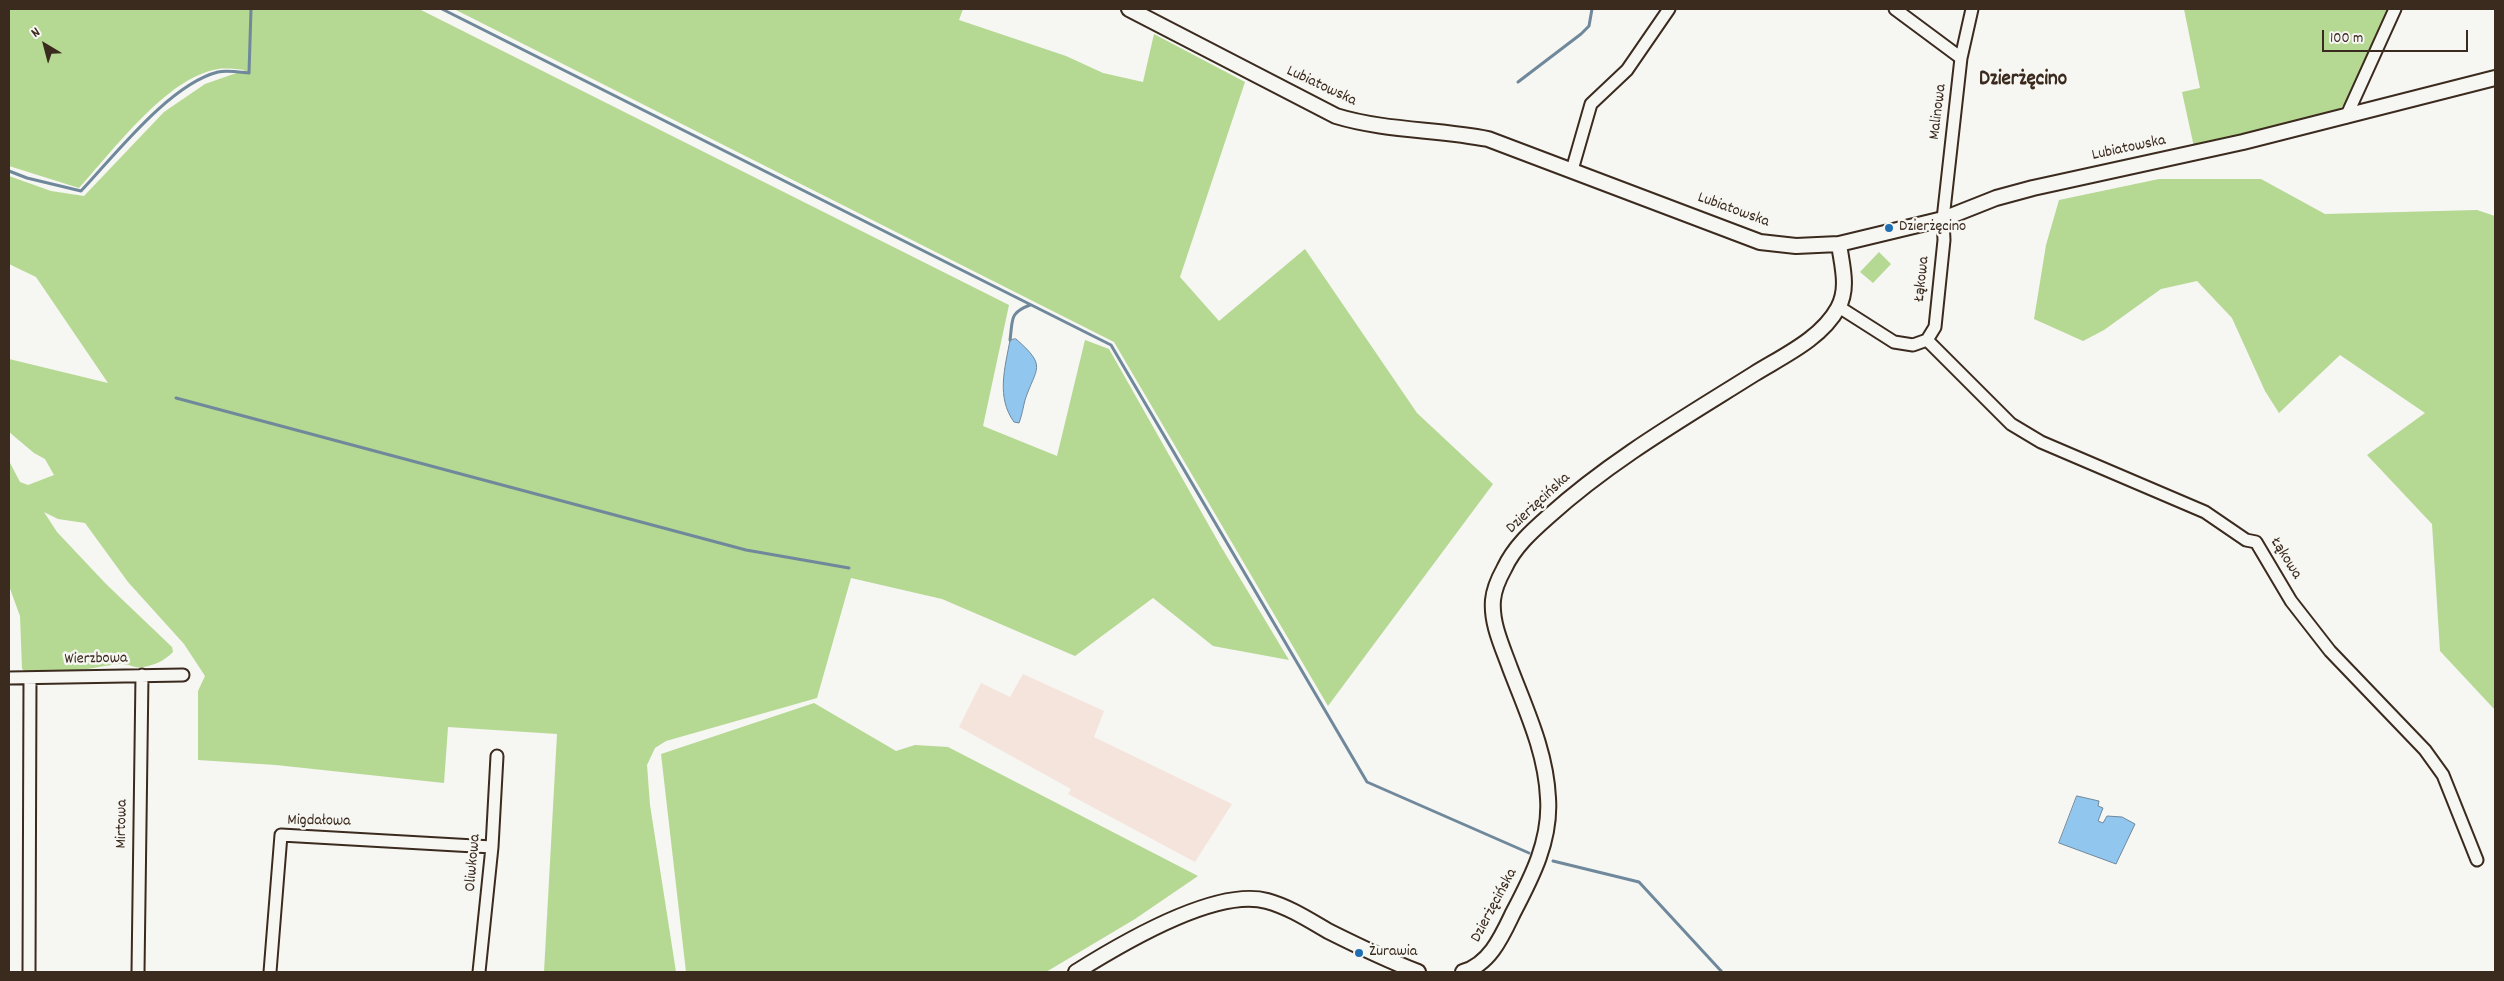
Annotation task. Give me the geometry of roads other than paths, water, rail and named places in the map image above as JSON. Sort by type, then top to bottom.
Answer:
[{"type":"street","name":"Lubiatowska","points":[[1128,9],[1336,116],[1373,125],[1452,132],[1488,138],[1760,242],[1796,246],[1839,244],[1943,219],[1996,198],[2033,188],[2346,117],[2495,78]]},
{"type":"street","points":[[1572,170],[1591,104],[1627,70],[1669,9]]},
{"type":"street","points":[[1895,9],[1961,58]]},
{"type":"street","name":"Malinowa","points":[[1943,219],[1961,58],[1972,9]]},
{"type":"street","points":[[2346,117],[2395,9]]},
{"type":"street","name":"Łąkowa","points":[[1943,219],[1944,240],[1935,327],[1927,340],[2011,424],[2041,442],[2205,512],[2246,540],[2256,542],[2291,601],[2330,651],[2425,750],[2443,775],[2477,860]]},
{"type":"street","name":"Dzierżęcińska","points":[[1468,972],[1481,963],[1500,939],[1540,856],[1547,829],[1548,798],[1541,750],[1495,623],[1493,599],[1504,569],[1526,538],[1580,488],[1816,334],[1839,307],[1845,291],[1839,244]]},
{"type":"street","points":[[1839,307],[1894,342],[1913,345],[1927,340]]},
{"type":"street","name":"Mirtowa","points":[[138,972],[142,675]]},
{"type":"street","name":"Wierzbowa","points":[[9,678],[183,675]]},
{"type":"street","points":[[29,972],[30,678]]},
{"type":"street","name":"Oliwkowa","points":[[479,972],[492,847],[497,756]]},
{"type":"street","name":"Migdałowa","points":[[270,972],[281,835],[492,847]]},
{"type":"street","points":[[1076,972],[1102,955],[1193,910],[1214,903],[1242,899],[1267,901],[1381,958],[1418,972]]},
{"type":"water","points":[[1016,339],[1032,356],[1037,368],[1019,423],[1014,422],[1008,412],[1003,382],[1010,340]]},
{"type":"water","points":[[2077,796],[2099,801],[2098,806],[2103,808],[2098,821],[2103,823],[2107,816],[2122,817],[2135,824],[2116,864],[2059,843]]},
{"type":"waterway","points":[[9,171],[27,178],[81,191],[144,122],[181,91],[200,79],[218,72],[249,73],[251,9]]},
{"type":"waterway","points":[[442,9],[1111,345],[1367,782],[1529,853]]},
{"type":"waterway","points":[[1518,82],[1581,34],[1589,26],[1592,9]]},
{"type":"waterway","points":[[1010,340],[1015,314],[1030,305]]},
{"type":"waterway","points":[[176,398],[746,550],[849,568]]},
{"type":"waterway","points":[[1553,861],[1639,882],[1722,972]]},
{"type":"place","name":"Dzierżęcino","points":[[1889,228]]},
{"type":"place","name":"Żurawia","points":[[1359,953]]},
{"type":"district","name":"Dzierżęcino","points":[[2023,81]]}]
